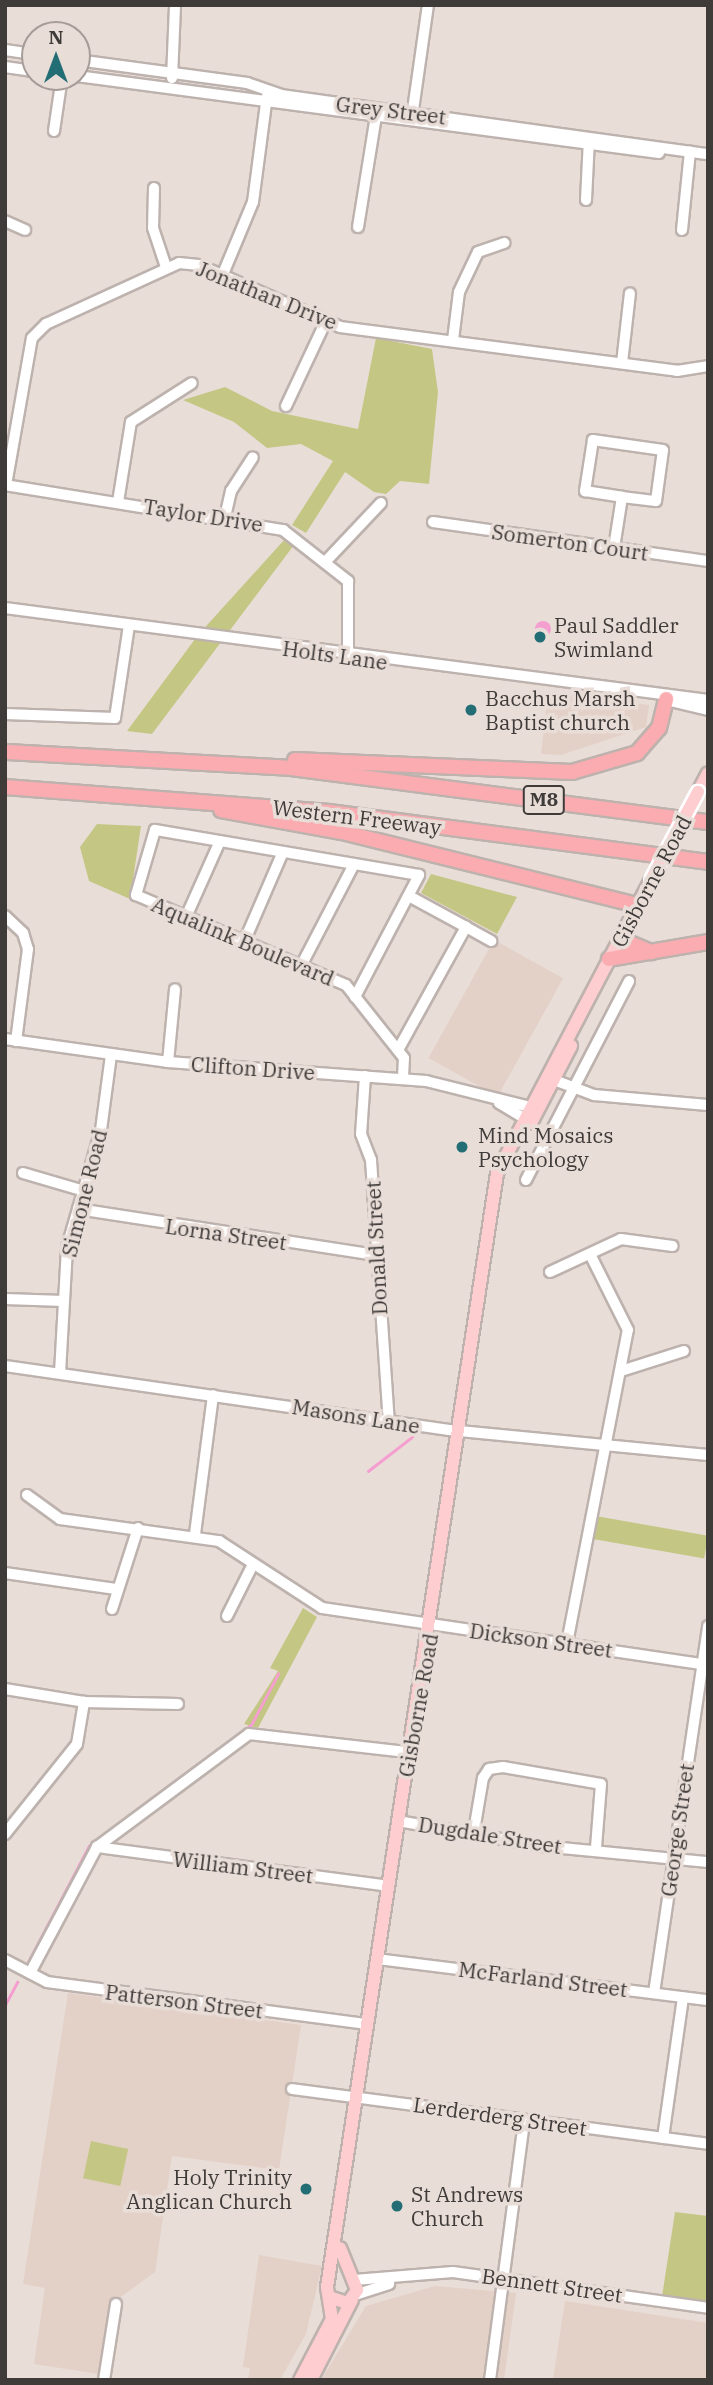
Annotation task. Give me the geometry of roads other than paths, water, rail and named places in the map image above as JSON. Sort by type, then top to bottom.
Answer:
[{"type":"highway","points":[[168,759],[572,772],[637,753],[659,728],[666,699]]},
{"type":"highway","name":"Western Freeway","points":[[5,752],[168,759],[380,778],[708,822]]},
{"type":"highway","name":"Western Freeway","points":[[5,787],[92,791],[329,812],[708,862]]},
{"type":"highway","points":[[92,791],[331,830],[637,905]]},
{"type":"highway","points":[[620,939],[637,951],[666,952]]},
{"type":"highway","points":[[609,959],[666,952],[708,942]]},
{"type":"main road","name":"Gisborne Road","points":[[329,2297],[408,1752],[433,1626],[462,1432],[493,1193],[609,959],[708,773]]},
{"type":"main road","name":"Gisborne Road","points":[[339,2216],[341,2257],[352,2279],[354,2297]]},
{"type":"main road","points":[[331,2278],[352,2279]]},
{"type":"main road","points":[[309,2380],[329,2334],[329,2297],[342,2304],[354,2297]]},
{"type":"main road","points":[[309,2380],[354,2297]]},
{"type":"street","points":[[170,88],[176,5]]},
{"type":"street","points":[[413,116],[428,5]]},
{"type":"street","name":"Grey Street","points":[[91,62],[247,83],[267,97]]},
{"type":"street","name":"Grey Street","points":[[91,78],[267,97],[588,141],[708,154]]},
{"type":"street","points":[[54,131],[60,91]]},
{"type":"street","points":[[223,274],[253,202],[267,97]]},
{"type":"street","points":[[358,227],[377,113]]},
{"type":"street","points":[[586,200],[588,141]]},
{"type":"street","points":[[682,230],[690,154]]},
{"type":"street","name":"Grey Street","points":[[690,154],[708,160]]},
{"type":"street","points":[[154,188],[153,228],[166,267]]},
{"type":"street","points":[[5,221],[26,230]]},
{"type":"street","points":[[453,340],[459,292],[478,252],[504,243]]},
{"type":"street","name":"Jonathan Drive","points":[[5,485],[32,338],[46,324],[166,267],[189,263],[223,274],[325,323],[677,371],[708,366]]},
{"type":"street","points":[[622,363],[630,293]]},
{"type":"street","points":[[286,406],[325,323]]},
{"type":"street","points":[[118,502],[131,422],[192,383]]},
{"type":"street","points":[[593,440],[663,450],[656,501],[622,497],[585,491],[593,440]]},
{"type":"street","points":[[225,517],[231,491],[253,457]]},
{"type":"street","name":"Taylor Drive","points":[[5,485],[225,517],[283,530],[328,559],[348,581],[351,596],[348,657]]},
{"type":"street","points":[[614,548],[622,497]]},
{"type":"street","points":[[328,559],[382,503]]},
{"type":"street","name":"Somerton Court","points":[[433,522],[708,561]]},
{"type":"street","name":"Holts Lane","points":[[5,608],[666,699],[708,700]]},
{"type":"street","points":[[5,714],[115,718],[129,625]]},
{"type":"street","name":"Holts Lane","points":[[666,699],[708,710]]},
{"type":"street","name":"Aqualink Boulevard","points":[[220,841],[155,830],[136,895],[346,985],[398,1050],[403,1079]]},
{"type":"street","points":[[186,917],[220,841],[419,875],[355,997]]},
{"type":"street","points":[[244,942],[283,852]]},
{"type":"street","points":[[301,966],[354,864]]},
{"type":"street","points":[[409,896],[491,941]]},
{"type":"street","points":[[5,916],[23,933],[27,949],[11,1040]]},
{"type":"street","points":[[398,1050],[466,927]]},
{"type":"street","points":[[526,1180],[576,1090],[629,981]]},
{"type":"street","points":[[168,1062],[175,989]]},
{"type":"street","name":"Clifton Drive","points":[[11,1040],[168,1062],[403,1079],[499,1102],[531,1115]]},
{"type":"street","name":"Simone Road","points":[[60,1373],[64,1301],[78,1209],[101,1130],[111,1055]]},
{"type":"street","name":"Donald Street","points":[[365,1076],[361,1135],[371,1160],[375,1255],[389,1421]]},
{"type":"street","points":[[550,1078],[576,1090],[708,1105]]},
{"type":"street","points":[[23,1173],[84,1191]]},
{"type":"street","name":"Lorna Street","points":[[78,1209],[375,1255]]},
{"type":"street","points":[[551,1272],[621,1239],[674,1245]]},
{"type":"street","points":[[567,1643],[601,1446],[621,1371],[626,1318],[590,1254]]},
{"type":"street","points":[[5,1299],[64,1301]]},
{"type":"street","points":[[621,1371],[684,1351]]},
{"type":"street","name":"Masons Lane","points":[[5,1366],[462,1432],[708,1455]]},
{"type":"street","points":[[195,1534],[213,1395]]},
{"type":"street","name":"Dickson Street","points":[[26,1495],[60,1520],[195,1534],[253,1563],[322,1608],[705,1664]]},
{"type":"street","points":[[113,1609],[116,1589],[138,1528]]},
{"type":"street","points":[[227,1615],[253,1563]]},
{"type":"street","points":[[5,1573],[116,1589]]},
{"type":"street","name":"George Street","points":[[654,1993],[705,1664],[708,1626]]},
{"type":"street","points":[[5,1689],[84,1702],[178,1704]]},
{"type":"street","points":[[5,1834],[77,1744],[84,1702]]},
{"type":"street","points":[[30,1973],[97,1847],[249,1734],[408,1752]]},
{"type":"street","points":[[474,1831],[483,1778],[489,1769],[503,1767],[601,1784],[596,1847]]},
{"type":"street","name":"Dugdale Street","points":[[398,1821],[474,1831],[541,1846],[596,1847],[708,1862]]},
{"type":"street","name":"William Street","points":[[97,1847],[388,1886]]},
{"type":"street","name":"Patterson Street","points":[[5,1959],[47,1982],[368,2024]]},
{"type":"street","name":"McFarland Street","points":[[377,1959],[708,2000]]},
{"type":"street","points":[[663,2138],[682,1997]]},
{"type":"street","name":"Lerderderg Street","points":[[292,2089],[708,2144]]},
{"type":"street","points":[[489,2380],[524,2120]]},
{"type":"street","name":"Bennett Street","points":[[352,2279],[396,2280],[453,2272],[708,2308]]},
{"type":"street","name":"Bennett Street","points":[[354,2297],[396,2280]]},
{"type":"street","points":[[104,2380],[116,2304]]},
{"type":"waterway","points":[[368,1471],[412,1437]]},
{"type":"waterway","points":[[28,1962],[89,1846],[251,1725],[278,1674]]},
{"type":"waterway","points":[[5,2005],[17,1982]]},
{"type":"place","name":"Paul Saddler Swimland","points":[[540,637]]},
{"type":"place","name":"Bacchus Marsh Baptist church","points":[[471,710]]},
{"type":"place","name":"Mind Mosaics Psychology","points":[[462,1147]]},
{"type":"place","name":"Holy Trinity Anglican Church","points":[[306,2189]]},
{"type":"place","name":"St Andrews Church","points":[[397,2206]]}]
